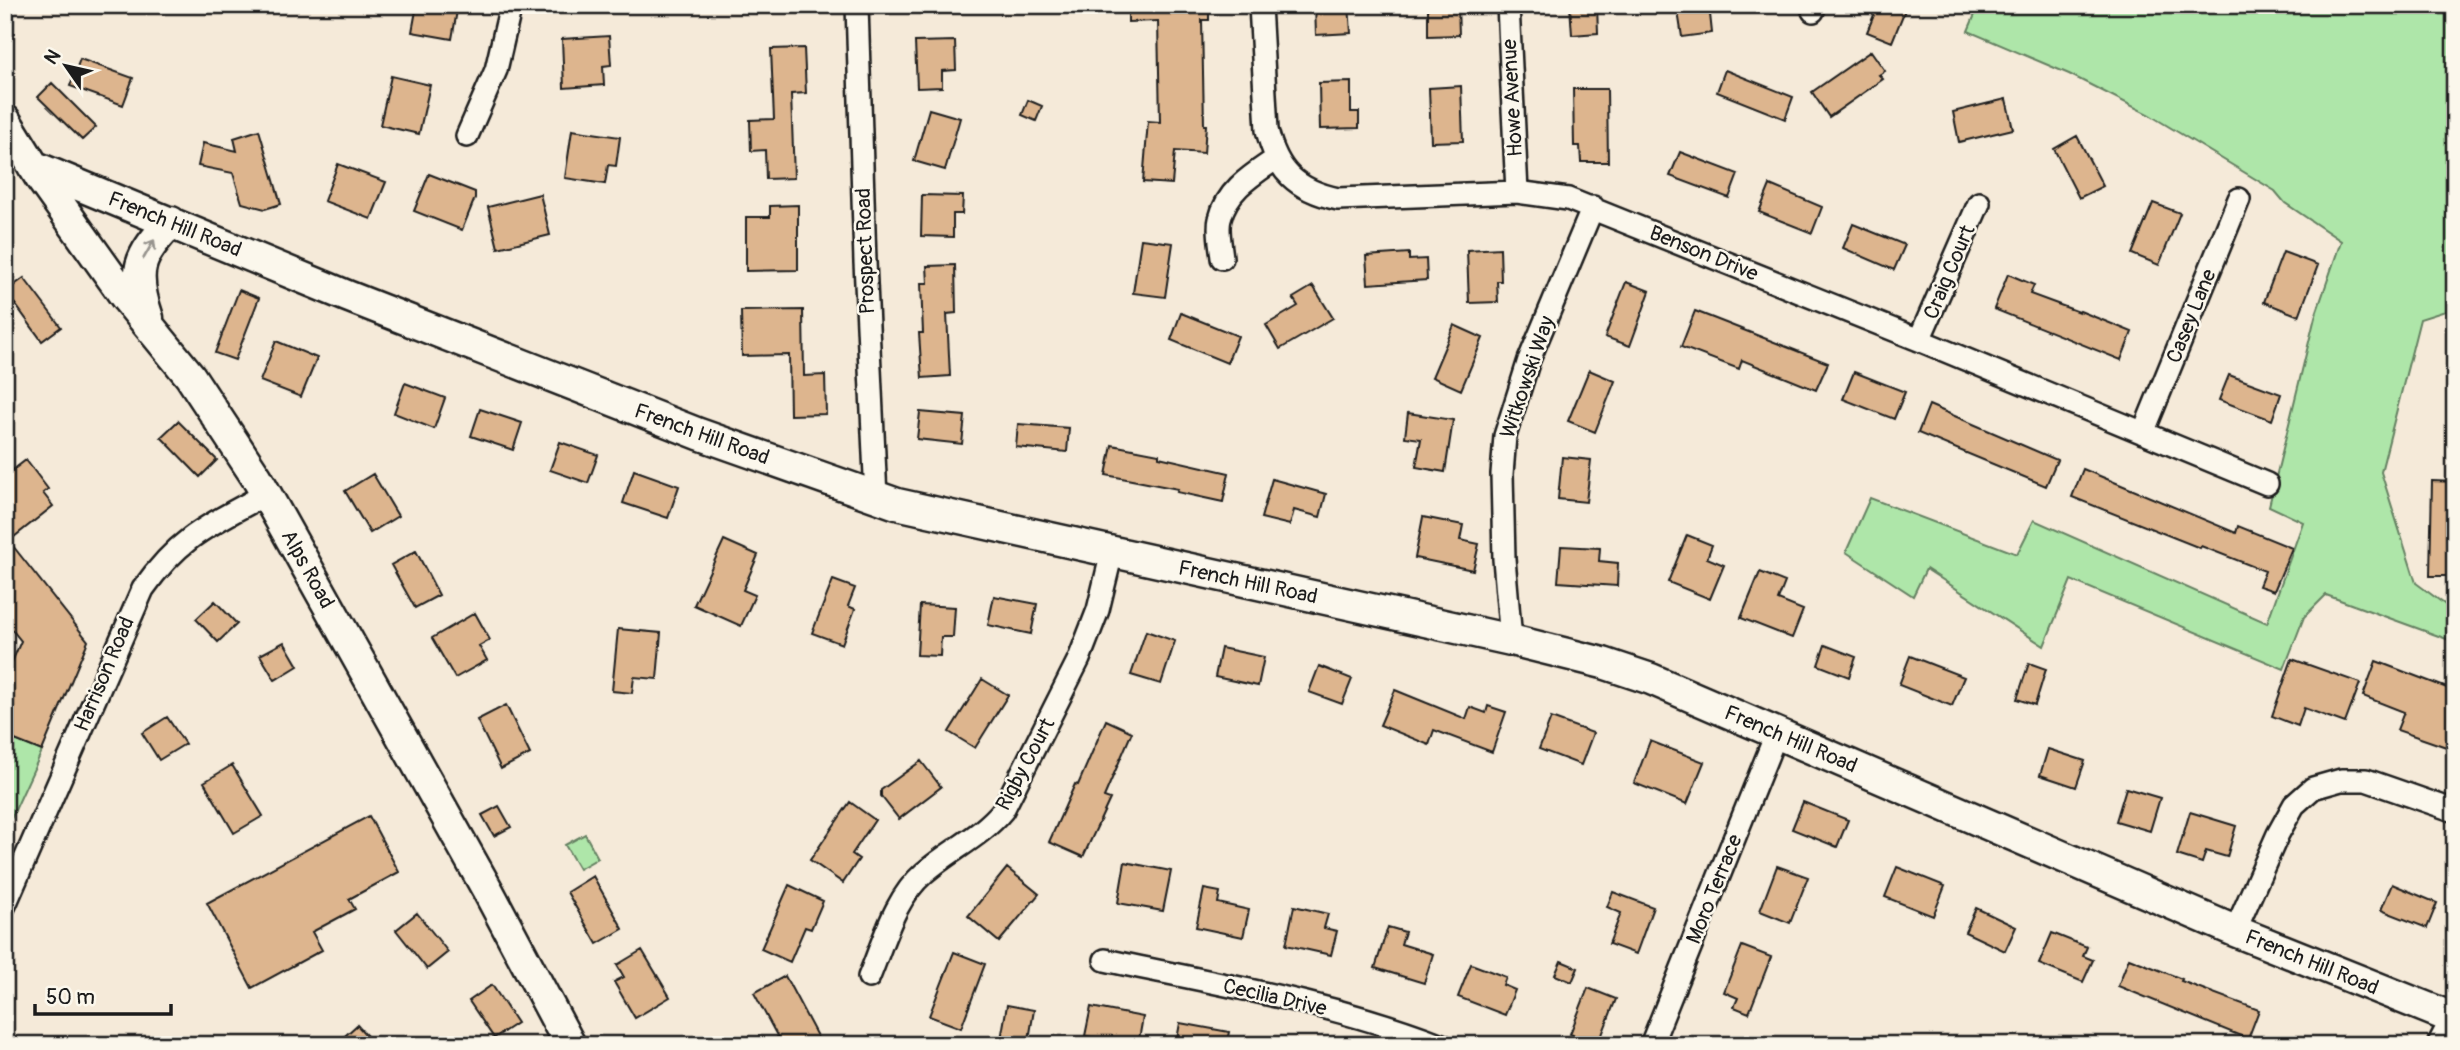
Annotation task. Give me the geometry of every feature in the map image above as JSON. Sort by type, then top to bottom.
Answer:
[{"type":"main road","name":"Alps Road","points":[[5,120],[33,166],[127,299],[190,376],[266,494],[487,889],[570,1045]]},
{"type":"main road","name":"French Hill Road","points":[[33,166],[346,296],[687,429],[897,504],[1511,640],[1603,663],[1651,679],[2235,931],[2453,1019]]},
{"type":"main road","points":[[151,329],[140,296],[138,270],[149,245],[171,222]]},
{"type":"street","points":[[467,136],[496,70],[511,5]]},
{"type":"street","name":"Prospect Road","points":[[857,5],[876,497]]},
{"type":"street","name":"Benson Drive","points":[[1260,5],[1267,130],[1277,158],[1290,177],[1321,196],[1338,200],[1517,191],[1546,194],[1593,207],[2267,484]]},
{"type":"street","name":"Howe Avenue","points":[[1508,5],[1517,191]]},
{"type":"street","points":[[1222,258],[1219,221],[1230,197],[1242,182],[1277,158]]},
{"type":"street","name":"Casey Lane","points":[[2143,433],[2239,199]]},
{"type":"street","name":"Craig Court","points":[[1919,340],[1979,203]]},
{"type":"street","name":"Witkowski Way","points":[[1511,640],[1504,547],[1502,474],[1505,436],[1530,360],[1593,207]]},
{"type":"street","name":"Harrison Road","points":[[5,905],[143,589],[159,565],[180,544],[204,527],[266,494]]},
{"type":"street","name":"Rigby Court","points":[[869,976],[898,906],[909,888],[925,873],[991,825],[1003,810],[1079,659],[1098,610],[1112,552]]},
{"type":"street","name":"Moro Terrace","points":[[1651,1045],[1777,732]]},
{"type":"street","points":[[2235,931],[2278,834],[2294,805],[2313,788],[2342,779],[2366,780],[2455,811]]},
{"type":"street","name":"Cecilia Drive","points":[[1105,960],[1349,1014],[1442,1045]]},
{"type":"street","points":[[2438,1045],[2453,1019]]},
{"type":"green space","points":[[1979,5],[2455,5],[2455,308],[2420,319],[2381,472],[2416,583],[2455,612],[2455,642],[2326,595],[2304,617],[2284,669],[2071,580],[2044,646],[1926,569],[1913,596],[1846,552],[1870,498],[2017,554],[2034,520],[2267,623],[2303,522],[2269,506],[2315,317],[2341,241],[2285,203],[2275,191],[2148,114],[2069,74],[1968,31]]},
{"type":"green space","points":[[5,736],[42,751],[5,832]]},
{"type":"green space","points":[[585,834],[598,858],[579,869],[565,845]]},
{"type":"building","points":[[417,5],[458,5],[452,39],[412,32]]},
{"type":"building","points":[[1128,5],[1209,5],[1209,20],[1202,20],[1206,125],[1204,153],[1175,151],[1172,184],[1143,182],[1148,121],[1160,122],[1158,21],[1128,22]]},
{"type":"building","points":[[1315,5],[1349,5],[1351,33],[1316,35]]},
{"type":"building","points":[[1428,5],[1458,5],[1459,35],[1428,36]]},
{"type":"building","points":[[1570,5],[1597,5],[1598,33],[1572,35]]},
{"type":"building","points":[[1677,5],[1709,5],[1712,33],[1682,37]]},
{"type":"building","points":[[1878,5],[1907,5],[1892,42],[1867,32]]},
{"type":"building","points":[[609,36],[611,65],[603,66],[604,85],[564,88],[562,39]]},
{"type":"building","points":[[955,41],[956,70],[942,71],[942,87],[917,88],[915,42]]},
{"type":"building","points":[[804,48],[806,93],[791,94],[794,178],[766,179],[765,150],[751,151],[750,120],[774,119],[771,49]]},
{"type":"building","points":[[1871,51],[1885,71],[1879,75],[1883,79],[1829,117],[1812,92]]},
{"type":"building","points":[[80,59],[133,78],[123,105],[70,86]]},
{"type":"building","points":[[1725,70],[1793,97],[1785,119],[1717,92]]},
{"type":"building","points":[[391,76],[430,85],[419,134],[380,125]]},
{"type":"building","points":[[1351,82],[1351,112],[1359,112],[1359,128],[1320,129],[1319,83]]},
{"type":"building","points":[[52,83],[96,127],[82,140],[38,97]]},
{"type":"building","points":[[1461,86],[1463,141],[1431,142],[1429,88]]},
{"type":"building","points":[[1573,89],[1607,89],[1608,162],[1581,162],[1580,146],[1574,146]]},
{"type":"building","points":[[2006,99],[2013,129],[1959,142],[1953,112]]},
{"type":"building","points":[[1028,100],[1042,106],[1036,121],[1022,115]]},
{"type":"building","points":[[929,109],[960,118],[945,170],[914,161]]},
{"type":"building","points":[[259,130],[281,204],[265,209],[242,203],[233,173],[198,166],[203,143],[237,151],[234,138]]},
{"type":"building","points":[[572,130],[620,137],[616,166],[608,165],[605,184],[565,178]]},
{"type":"building","points":[[2077,136],[2103,186],[2079,198],[2054,149]]},
{"type":"building","points":[[1680,152],[1738,174],[1729,198],[1670,176]]},
{"type":"building","points":[[338,164],[386,182],[371,219],[324,201]]},
{"type":"building","points":[[429,174],[475,192],[462,230],[414,211]]},
{"type":"building","points":[[1770,185],[1822,207],[1812,233],[1759,212]]},
{"type":"building","points":[[540,194],[550,235],[498,248],[488,207]]},
{"type":"building","points":[[922,195],[963,196],[962,214],[953,214],[953,237],[921,236]]},
{"type":"building","points":[[2153,203],[2180,213],[2159,265],[2132,254]]},
{"type":"building","points":[[798,205],[798,270],[746,271],[746,217],[770,217],[770,206]]},
{"type":"building","points":[[1853,224],[1905,245],[1894,270],[1843,248]]},
{"type":"building","points":[[1141,239],[1173,243],[1165,297],[1133,293]]},
{"type":"building","points":[[1500,248],[1501,281],[1497,281],[1498,302],[1469,303],[1467,250]]},
{"type":"building","points":[[2283,252],[2318,265],[2299,316],[2264,302]]},
{"type":"building","points":[[1409,253],[1409,260],[1426,259],[1427,280],[1368,284],[1366,256]]},
{"type":"building","points":[[955,265],[956,313],[947,314],[950,376],[922,378],[919,333],[923,333],[921,283],[928,283],[927,266]]},
{"type":"building","points":[[2008,274],[2034,285],[2030,294],[2132,332],[2121,360],[1994,309]]},
{"type":"building","points":[[24,278],[61,327],[42,341],[15,304],[5,311],[5,292]]},
{"type":"building","points":[[1626,282],[1650,291],[1630,346],[1605,337]]},
{"type":"building","points":[[1313,286],[1333,318],[1280,349],[1266,325],[1298,306],[1293,298]]},
{"type":"building","points":[[239,290],[259,298],[235,360],[215,353]]},
{"type":"building","points":[[803,310],[804,376],[825,375],[826,414],[790,415],[789,355],[742,356],[741,311]]},
{"type":"building","points":[[1695,311],[1828,363],[1816,390],[1742,360],[1739,369],[1681,347]]},
{"type":"building","points":[[1181,313],[1238,336],[1227,363],[1171,340]]},
{"type":"building","points":[[1454,325],[1483,338],[1461,390],[1432,377]]},
{"type":"building","points":[[276,341],[317,358],[301,397],[260,381]]},
{"type":"building","points":[[1589,370],[1615,381],[1595,432],[1568,421]]},
{"type":"building","points":[[1854,372],[1905,392],[1894,419],[1843,399]]},
{"type":"building","points":[[2229,375],[2281,394],[2272,420],[2219,400]]},
{"type":"building","points":[[405,383],[445,398],[434,429],[394,413]]},
{"type":"building","points":[[1929,405],[2057,460],[2046,486],[1918,433]]},
{"type":"building","points":[[480,409],[522,423],[513,450],[471,436]]},
{"type":"building","points":[[920,412],[965,416],[962,444],[917,439]]},
{"type":"building","points":[[1408,413],[1453,420],[1445,472],[1416,467],[1421,439],[1405,437]]},
{"type":"building","points":[[178,421],[217,460],[200,477],[161,437]]},
{"type":"building","points":[[1018,424],[1069,428],[1067,452],[1016,447]]},
{"type":"building","points":[[560,442],[598,455],[588,483],[550,470]]},
{"type":"building","points":[[1112,445],[1159,454],[1159,457],[1229,473],[1223,502],[1177,492],[1178,489],[1106,475]]},
{"type":"building","points":[[1562,457],[1591,460],[1586,502],[1558,499]]},
{"type":"building","points":[[26,460],[48,489],[43,493],[53,506],[9,541],[88,641],[42,751],[5,736],[5,678],[21,641],[5,621],[5,476]]},
{"type":"building","points":[[2083,469],[2236,533],[2238,526],[2292,548],[2274,591],[2259,586],[2265,571],[2072,497]]},
{"type":"building","points":[[634,470],[679,486],[668,518],[623,503]]},
{"type":"building","points":[[373,474],[398,516],[370,533],[345,491]]},
{"type":"building","points":[[1272,479],[1326,494],[1320,517],[1294,510],[1290,525],[1261,518]]},
{"type":"building","points":[[2432,481],[2455,482],[2455,576],[2430,576]]},
{"type":"building","points":[[1423,517],[1463,525],[1460,540],[1479,544],[1473,570],[1415,558]]},
{"type":"building","points":[[1687,535],[1712,545],[1707,558],[1724,565],[1710,599],[1668,582]]},
{"type":"building","points":[[724,540],[758,555],[743,590],[755,595],[741,626],[694,605]]},
{"type":"building","points":[[1561,546],[1600,548],[1599,561],[1618,563],[1617,586],[1558,582]]},
{"type":"building","points":[[416,551],[439,595],[415,608],[391,565]]},
{"type":"building","points":[[1760,572],[1785,582],[1778,600],[1803,610],[1792,638],[1741,618]]},
{"type":"building","points":[[833,580],[855,588],[848,606],[855,609],[842,644],[812,633]]},
{"type":"building","points":[[994,596],[1037,604],[1031,634],[988,625]]},
{"type":"building","points":[[215,601],[237,624],[218,642],[196,619]]},
{"type":"building","points":[[920,605],[955,607],[953,637],[941,637],[940,656],[917,655]]},
{"type":"building","points":[[475,613],[490,640],[479,646],[487,660],[455,678],[432,638]]},
{"type":"building","points":[[618,629],[661,633],[657,679],[634,677],[632,693],[612,691]]},
{"type":"building","points":[[1146,631],[1175,641],[1161,684],[1131,675]]},
{"type":"building","points":[[284,642],[298,666],[275,680],[260,655]]},
{"type":"building","points":[[1825,645],[1856,657],[1849,677],[1818,665]]},
{"type":"building","points":[[1221,648],[1264,657],[1258,686],[1215,677]]},
{"type":"building","points":[[1910,656],[1964,677],[1952,706],[1899,685]]},
{"type":"building","points":[[2292,659],[2360,683],[2345,723],[2304,708],[2298,726],[2272,716]]},
{"type":"building","points":[[2376,661],[2455,691],[2455,750],[2397,730],[2404,712],[2363,696]]},
{"type":"building","points":[[2029,663],[2046,669],[2035,705],[2017,699]]},
{"type":"building","points":[[1319,666],[1352,679],[1342,704],[1309,692]]},
{"type":"building","points":[[982,679],[1008,695],[975,748],[949,732]]},
{"type":"building","points":[[1395,690],[1466,719],[1470,707],[1486,713],[1488,706],[1506,712],[1492,752],[1434,730],[1429,745],[1380,725]]},
{"type":"building","points":[[506,705],[530,754],[501,769],[477,720]]},
{"type":"building","points":[[167,717],[185,744],[159,760],[142,733]]},
{"type":"building","points":[[1551,718],[1593,733],[1581,765],[1539,749]]},
{"type":"building","points":[[1106,720],[1132,732],[1104,797],[1110,799],[1083,857],[1049,842],[1075,784],[1078,785]]},
{"type":"building","points":[[1650,741],[1704,762],[1687,804],[1634,783]]},
{"type":"building","points":[[2048,749],[2085,761],[2076,787],[2040,775]]},
{"type":"building","points":[[921,761],[941,787],[899,819],[881,796],[881,790]]},
{"type":"building","points":[[232,765],[263,816],[234,833],[204,782]]},
{"type":"building","points":[[2126,788],[2160,798],[2150,831],[2116,821]]},
{"type":"building","points":[[850,802],[875,820],[852,854],[859,859],[843,883],[810,860]]},
{"type":"building","points":[[1803,802],[1848,820],[1837,847],[1792,829]]},
{"type":"building","points":[[499,806],[511,827],[494,836],[482,815]]},
{"type":"building","points":[[2190,812],[2236,826],[2227,857],[2206,851],[2202,863],[2177,855]]},
{"type":"building","points":[[369,816],[399,872],[349,899],[355,909],[312,932],[322,950],[252,988],[207,903]]},
{"type":"building","points":[[1125,862],[1171,871],[1163,911],[1118,903]]},
{"type":"building","points":[[1777,866],[1808,877],[1790,923],[1760,911]]},
{"type":"building","points":[[1897,867],[1945,886],[1933,916],[1885,897]]},
{"type":"building","points":[[1007,868],[1039,894],[999,942],[968,916]]},
{"type":"building","points":[[593,876],[623,929],[597,944],[567,892]]},
{"type":"building","points":[[2392,884],[2437,903],[2427,928],[2381,910]]},
{"type":"building","points":[[789,885],[823,901],[811,929],[805,927],[790,962],[761,949]]},
{"type":"building","points":[[1204,889],[1220,892],[1218,903],[1249,910],[1243,937],[1196,927]]},
{"type":"building","points":[[1613,892],[1653,907],[1636,954],[1609,944],[1621,913],[1607,907]]},
{"type":"building","points":[[1294,906],[1328,914],[1324,928],[1337,931],[1331,955],[1286,945]]},
{"type":"building","points":[[1976,908],[2016,927],[2005,951],[1965,932]]},
{"type":"building","points":[[417,913],[448,952],[427,969],[396,930]]},
{"type":"building","points":[[1388,927],[1405,932],[1401,944],[1433,954],[1424,983],[1375,968]]},
{"type":"building","points":[[2052,933],[2087,947],[2083,956],[2093,960],[2083,982],[2039,964]]},
{"type":"building","points":[[1742,946],[1771,957],[1749,1013],[1734,1007],[1738,998],[1724,992]]},
{"type":"building","points":[[642,950],[670,997],[635,1018],[614,982],[624,977],[617,965]]},
{"type":"building","points":[[954,952],[985,964],[961,1028],[929,1016]]},
{"type":"building","points":[[2129,958],[2259,1010],[2248,1039],[2118,986]]},
{"type":"building","points":[[1561,961],[1578,968],[1572,982],[1555,975]]},
{"type":"building","points":[[1471,964],[1506,977],[1503,985],[1515,990],[1505,1015],[1458,997]]},
{"type":"building","points":[[785,976],[818,1038],[805,1045],[782,1045],[754,993]]},
{"type":"building","points":[[492,985],[517,1023],[494,1038],[469,1001]]},
{"type":"building","points":[[1588,988],[1616,999],[1598,1045],[1570,1034]]},
{"type":"building","points":[[1007,1005],[1034,1010],[1028,1045],[1000,1045]]},
{"type":"building","points":[[1091,1007],[1143,1017],[1138,1045],[1085,1036]]},
{"type":"building","points":[[1180,1023],[1229,1032],[1226,1045],[1176,1045]]},
{"type":"building","points":[[357,1025],[375,1045],[335,1045]]}]
